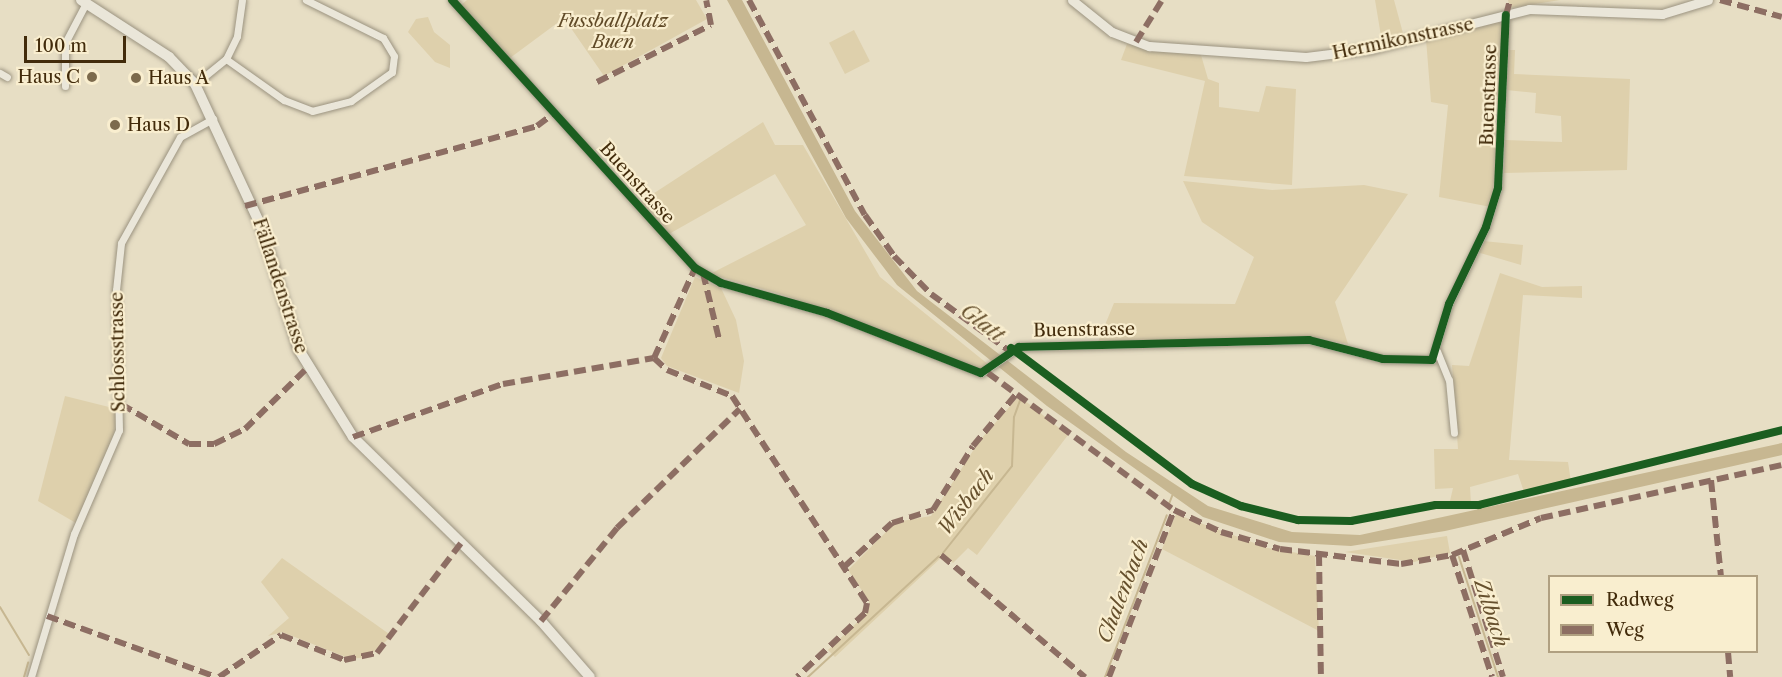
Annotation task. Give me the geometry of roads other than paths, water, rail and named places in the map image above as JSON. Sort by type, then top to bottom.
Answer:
[{"type":"main road","name":"Fällandenstrasse","points":[[83,2],[169,57],[195,84],[261,226],[289,326],[326,400],[381,467],[498,577],[590,677]]},
{"type":"street","points":[[195,84],[226,59],[237,36],[242,0]]},
{"type":"street","points":[[226,59],[291,105],[312,111],[351,101],[392,72],[394,56],[383,38],[306,0]]},
{"type":"street","name":"Buenstrasse","points":[[452,0],[695,268],[721,283],[827,313],[981,373],[993,367],[1004,354],[1019,347],[1309,340],[1420,364],[1437,351],[1449,304],[1486,227],[1498,188],[1506,15]]},
{"type":"street","name":"Hermikonstrasse","points":[[1072,0],[1112,32],[1149,46],[1306,57],[1371,49],[1536,9],[1662,14],[1708,0]]},
{"type":"street","points":[[65,86],[64,43],[83,2]]},
{"type":"street","name":"Schlossstrasse","points":[[31,677],[72,542],[118,430],[117,269],[121,243],[180,137],[213,119]]},
{"type":"street","points":[[1437,351],[1449,380],[1454,433]]},
{"type":"waterway","name":"Wisbach","points":[[943,553],[1012,466],[1014,417],[1021,398]]},
{"type":"waterway","name":"Chalenbach","points":[[1169,504],[1172,496]]},
{"type":"waterway","name":"Chalenbach","points":[[1105,677],[1167,515]]},
{"type":"waterway","name":"Wisbach","points":[[808,677],[939,556]]},
{"type":"waterway","name":"Zilbach","points":[[1459,557],[1498,677]]},
{"type":"waterway","points":[[0,607],[29,655]]},
{"type":"waterway","points":[[24,677],[28,663]]},
{"type":"place","name":"Haus C","points":[[92,77]]},
{"type":"place","name":"Haus A","points":[[136,78]]},
{"type":"place","name":"Haus D","points":[[115,125]]},
{"type":"park label","name":"Fussballplatz Buen","points":[[613,32]]},
{"type":"water label","name":"Glatt","points":[[982,323]]}]
